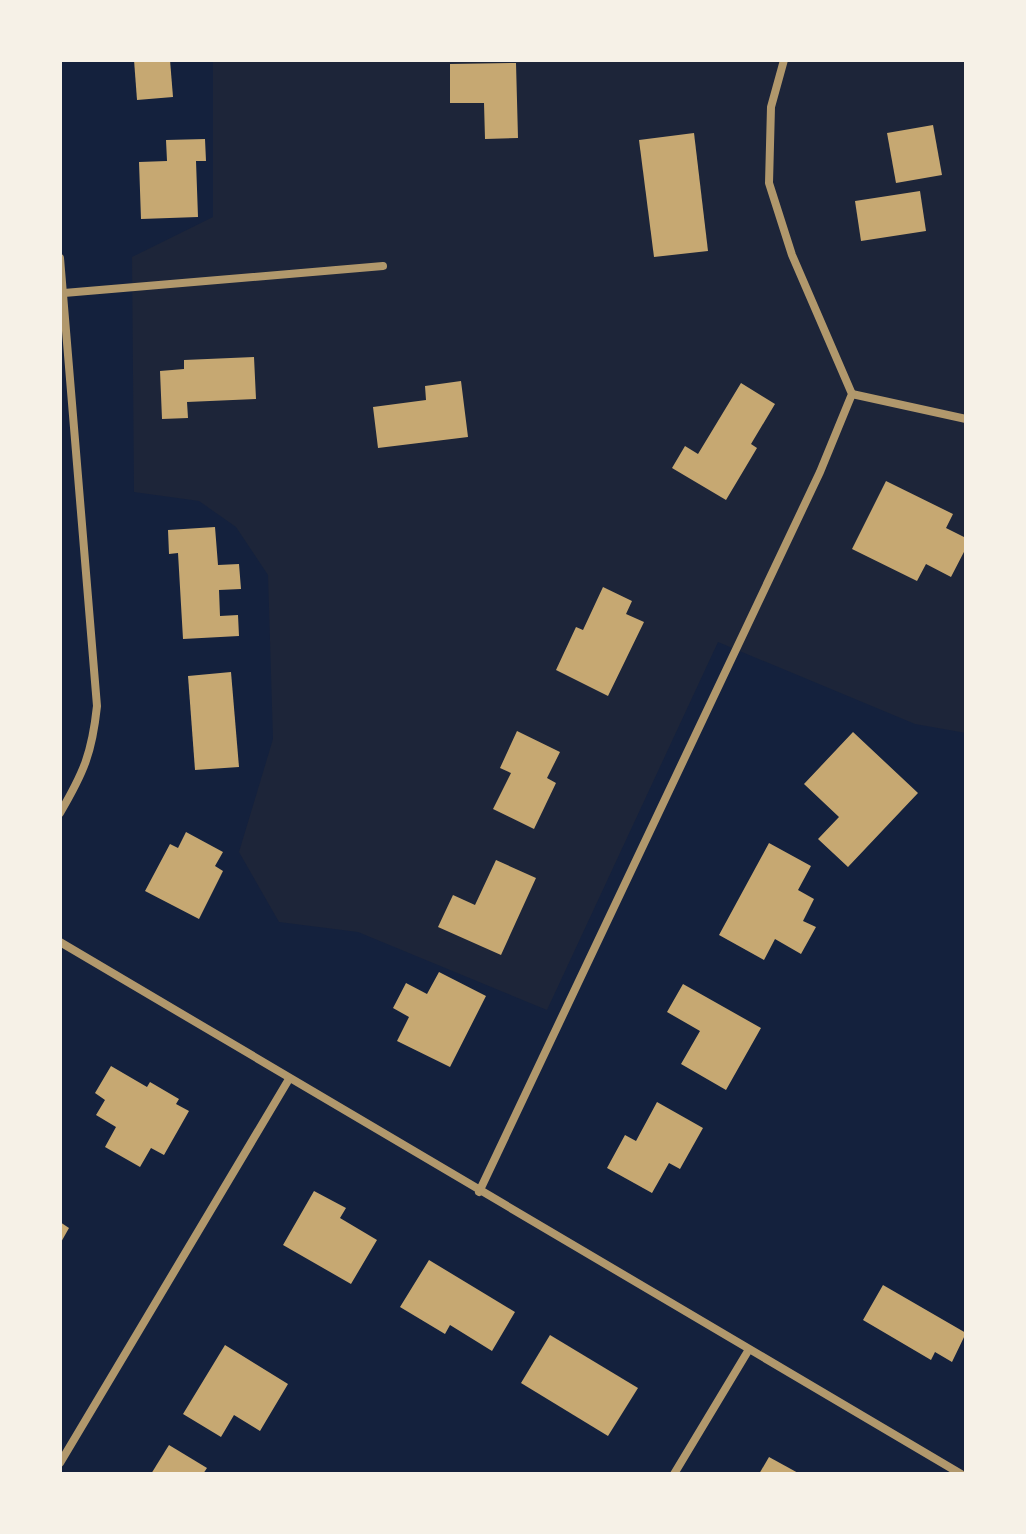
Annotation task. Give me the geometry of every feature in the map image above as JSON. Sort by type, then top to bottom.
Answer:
[{"type":"street","points":[[479,1192],[820,472],[852,394],[792,255],[769,183],[771,107],[784,60]]},
{"type":"street","points":[[60,258],[97,706],[92,747],[60,813]]},
{"type":"street","points":[[64,293],[383,266]]},
{"type":"street","points":[[852,394],[966,419]]},
{"type":"street","points":[[60,942],[961,1474]]},
{"type":"street","points":[[60,1463],[289,1079]]},
{"type":"street","points":[[674,1474],[748,1351]]},
{"type":"shaded area","points":[[213,60],[966,60],[966,733],[915,724],[718,642],[547,1010],[358,932],[279,922],[239,852],[273,739],[268,575],[236,527],[199,501],[134,492],[132,257],[213,217]]},
{"type":"building","points":[[134,60],[170,60],[173,97],[137,100]]},
{"type":"building","points":[[516,63],[518,138],[485,139],[484,103],[450,103],[450,64]]},
{"type":"building","points":[[933,125],[942,175],[896,183],[887,133]]},
{"type":"building","points":[[694,133],[708,251],[654,257],[639,140]]},
{"type":"building","points":[[205,139],[206,161],[196,161],[198,217],[141,219],[139,162],[167,161],[166,140]]},
{"type":"building","points":[[920,191],[926,231],[861,241],[855,201]]},
{"type":"building","points":[[254,357],[256,399],[187,402],[188,418],[162,419],[160,371],[184,369],[184,360]]},
{"type":"building","points":[[461,381],[468,437],[378,448],[373,407],[426,400],[425,386]]},
{"type":"building","points":[[741,383],[775,404],[751,444],[757,448],[726,500],[672,468],[685,446],[698,454]]},
{"type":"building","points":[[886,481],[953,514],[946,528],[966,538],[966,548],[951,577],[926,564],[917,581],[852,549]]},
{"type":"building","points":[[215,527],[218,565],[239,564],[241,589],[219,590],[220,616],[238,615],[239,636],[183,639],[178,553],[169,554],[168,530]]},
{"type":"building","points":[[603,587],[632,601],[626,614],[644,622],[608,696],[556,670],[576,627],[583,630]]},
{"type":"building","points":[[231,672],[239,767],[195,770],[188,676]]},
{"type":"building","points":[[517,731],[560,752],[547,778],[556,783],[534,829],[493,809],[511,773],[500,768]]},
{"type":"building","points":[[853,732],[918,793],[848,867],[818,839],[839,817],[804,784]]},
{"type":"building","points":[[186,832],[223,852],[215,866],[223,871],[199,919],[145,891],[170,844],[178,848]]},
{"type":"building","points":[[769,843],[811,866],[798,890],[814,899],[803,921],[816,927],[801,954],[775,939],[764,960],[719,935]]},
{"type":"building","points":[[496,860],[536,878],[501,955],[438,927],[453,895],[475,905]]},
{"type":"building","points":[[439,972],[486,996],[450,1067],[397,1041],[409,1017],[393,1008],[406,983],[427,994]]},
{"type":"building","points":[[683,984],[761,1028],[726,1090],[681,1064],[700,1031],[667,1012]]},
{"type":"building","points":[[111,1066],[147,1087],[150,1082],[179,1099],[176,1104],[189,1111],[164,1155],[151,1148],[140,1167],[105,1147],[116,1127],[96,1115],[105,1100],[95,1093]]},
{"type":"building","points":[[657,1102],[703,1128],[680,1169],[669,1163],[652,1193],[607,1168],[625,1135],[636,1141]]},
{"type":"building","points":[[314,1191],[346,1208],[340,1218],[377,1240],[351,1284],[283,1245]]},
{"type":"building","points":[[60,1222],[69,1228],[60,1244]]},
{"type":"building","points":[[429,1260],[515,1312],[492,1351],[450,1325],[445,1334],[400,1307]]},
{"type":"building","points":[[883,1285],[966,1333],[952,1362],[935,1352],[931,1360],[863,1320]]},
{"type":"building","points":[[550,1335],[638,1388],[608,1436],[521,1383]]},
{"type":"building","points":[[225,1345],[288,1384],[260,1431],[234,1415],[221,1437],[183,1414]]},
{"type":"building","points":[[169,1445],[207,1468],[203,1474],[151,1474]]},
{"type":"building","points":[[769,1457],[800,1474],[759,1474]]}]
